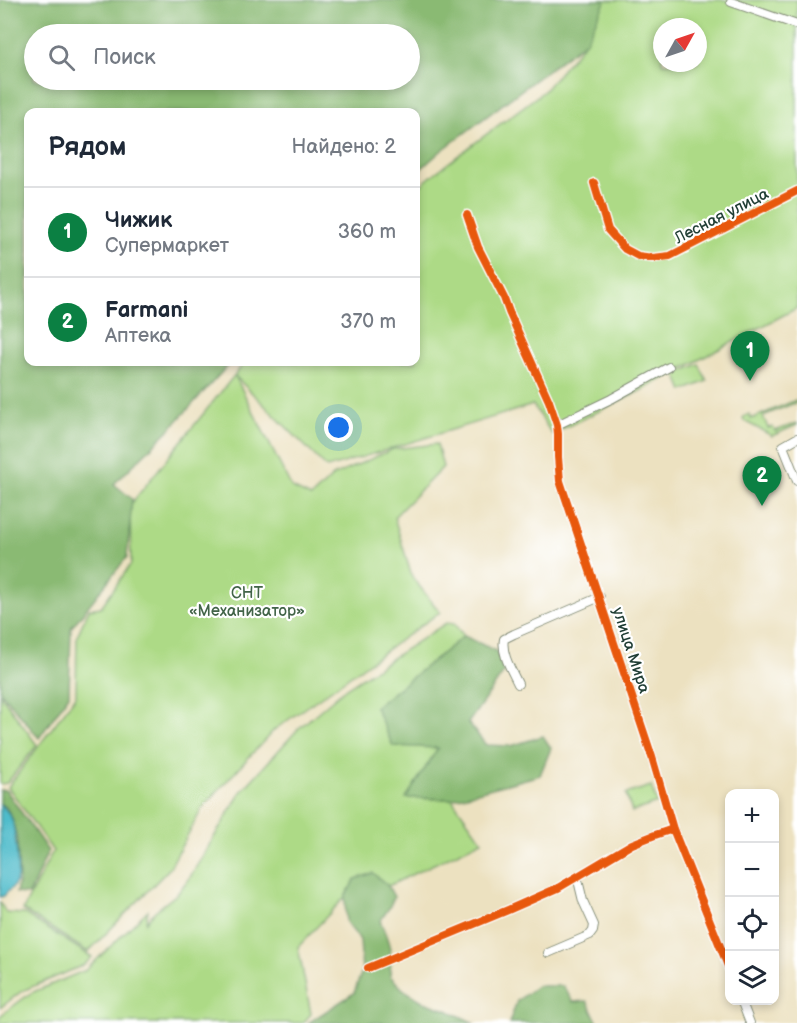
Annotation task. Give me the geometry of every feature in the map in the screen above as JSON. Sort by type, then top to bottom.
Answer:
[{"type":"street","points":[[731,2],[797,25]]},
{"type":"street","name":"Лесная улица","points":[[594,183],[608,230],[625,249],[638,256],[653,258],[670,256],[797,191]]},
{"type":"street","name":"улица Мира","points":[[466,215],[478,247],[504,298],[549,401],[557,424],[560,481],[652,757],[673,829],[725,961]]},
{"type":"street","points":[[557,424],[611,399],[669,367]]},
{"type":"street","points":[[797,438],[783,446],[797,481]]},
{"type":"street","points":[[518,684],[502,645],[504,639],[600,597]]},
{"type":"street","points":[[368,968],[558,888],[632,844],[673,829]]},
{"type":"street","points":[[548,953],[591,935],[593,931],[594,925],[583,901],[577,876]]},
{"type":"street","points":[[743,1005],[750,1023]]},
{"type":"green space","points":[[0,0],[606,0],[586,41],[420,169],[420,108],[24,108],[24,366],[227,366],[169,430],[114,484],[132,499],[127,557],[71,628],[69,695],[39,738],[0,691]]},
{"type":"green space","name":"СНТ «Механизатор»","points":[[601,0],[797,0],[797,308],[638,392],[552,434],[533,405],[327,468],[235,376],[292,488],[311,497],[333,476],[393,449],[437,444],[443,467],[394,517],[412,577],[440,612],[274,730],[203,807],[169,869],[88,952],[23,910],[53,851],[8,787],[76,696],[77,636],[89,609],[101,607],[131,564],[130,505],[242,366],[420,366],[420,186],[544,91],[586,41]]},
{"type":"green space","points":[[699,364],[707,381],[683,391],[676,374]]},
{"type":"green space","points":[[796,400],[797,402],[763,416],[768,428],[773,427],[775,431],[797,423],[772,436],[744,421],[743,418],[749,414],[751,419]]},
{"type":"green space","points":[[446,623],[454,624],[464,636],[375,707],[439,748],[407,798],[452,799],[482,841],[388,886],[373,873],[355,880],[345,897],[298,947],[311,1014],[303,1023],[0,1023],[0,1016],[31,993],[86,970],[148,910],[146,922],[154,912],[178,893],[192,874],[241,792],[298,729],[346,688]]},
{"type":"green space","points":[[464,636],[496,651],[504,672],[468,723],[486,745],[511,746],[543,736],[551,748],[540,775],[452,799],[406,798],[438,748],[393,746],[375,707]]},
{"type":"green space","points":[[0,694],[37,745],[7,783],[0,784]]},
{"type":"green space","points":[[651,786],[657,803],[632,812],[626,794]]},
{"type":"green space","points":[[0,790],[6,790],[48,851],[29,895],[16,893],[19,879],[17,839],[12,818],[6,807],[0,804]]},
{"type":"green space","points":[[373,873],[388,886],[394,897],[380,921],[389,947],[390,976],[404,990],[424,1002],[474,1023],[308,1023],[354,993],[362,971],[360,940],[346,922],[345,897],[355,879]]},
{"type":"green space","points":[[0,902],[6,913],[25,914],[92,957],[84,965],[22,991],[0,1008]]},
{"type":"green space","points":[[537,986],[563,986],[573,1002],[587,1001],[598,1023],[509,1023],[517,1001]]},
{"type":"water","points":[[0,804],[12,819],[16,842],[17,877],[15,884],[4,896],[0,897]]},
{"type":"cycle path","points":[[594,183],[608,230],[625,249],[638,256],[653,258],[670,256],[797,191]]},
{"type":"cycle path","points":[[467,215],[478,247],[504,298],[549,401],[557,425],[560,481],[652,757],[673,829],[725,959]]},
{"type":"cycle path","points":[[368,968],[558,888],[632,844],[673,829]]},
{"type":"place","name":"Чижик","points":[[750,381]]},
{"type":"place","name":"Farmani","points":[[762,506]]}]
